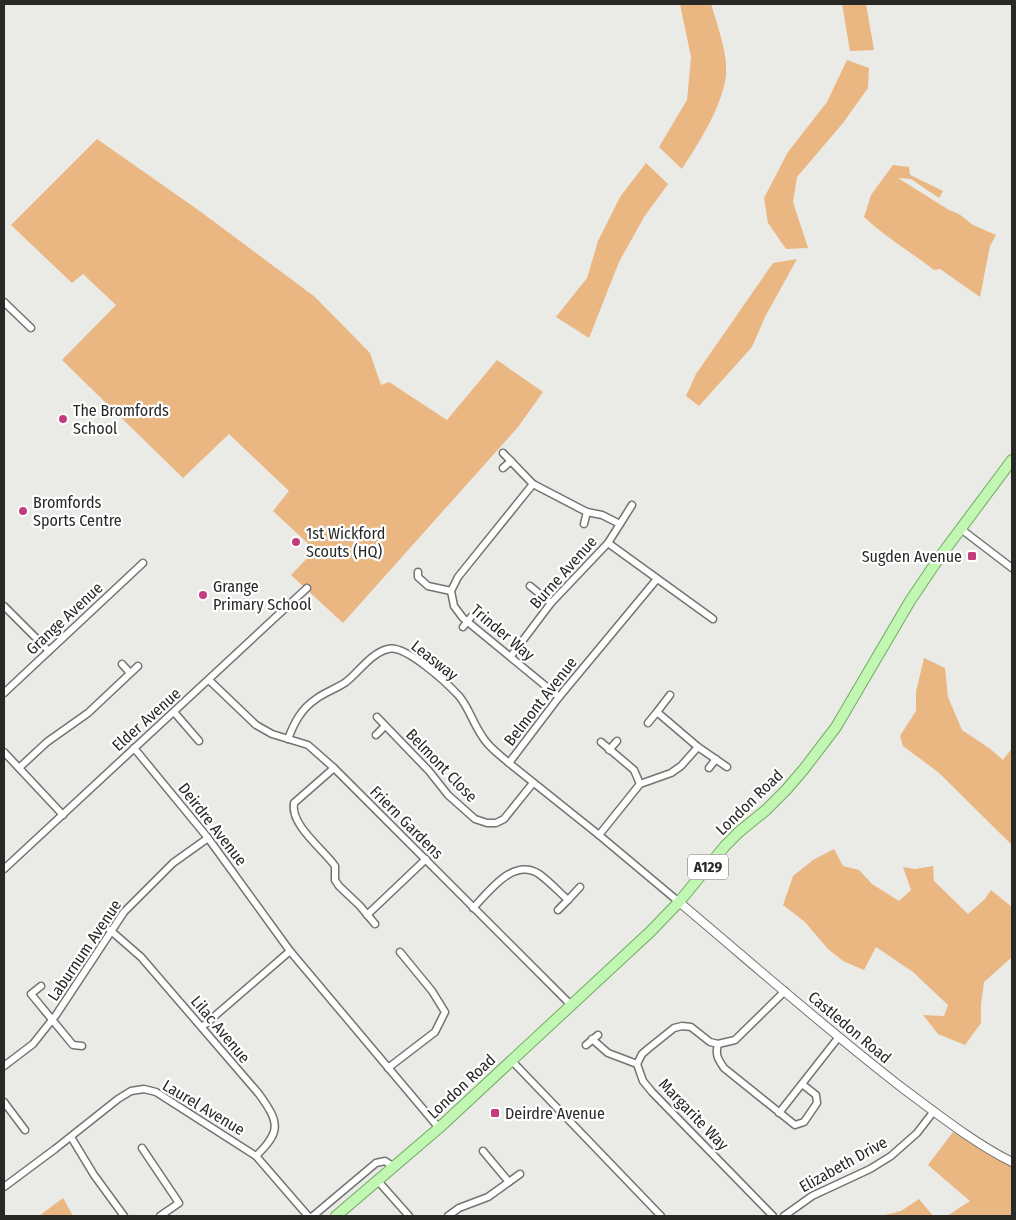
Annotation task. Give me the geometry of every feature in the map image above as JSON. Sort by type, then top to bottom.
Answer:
[{"type":"main road","name":"London Road","points":[[336,1216],[439,1128],[650,932],[679,902],[725,846],[786,790],[836,727],[910,601],[1012,460]]},
{"type":"street","points":[[4,302],[31,328]]},
{"type":"street","points":[[503,453],[533,484],[587,512],[602,515],[620,524]]},
{"type":"street","points":[[503,468],[511,461]]},
{"type":"street","points":[[418,572],[418,577],[428,586],[451,591],[468,562],[533,484]]},
{"type":"street","name":"Burne Avenue","points":[[511,656],[551,603],[608,543],[632,505]]},
{"type":"street","points":[[584,524],[587,512]]},
{"type":"street","points":[[961,529],[1012,568]]},
{"type":"street","points":[[608,543],[713,619]]},
{"type":"street","name":"Grange Avenue","points":[[4,694],[143,563]]},
{"type":"street","name":"Belmont Avenue","points":[[657,579],[559,697],[509,763],[600,835],[679,902]]},
{"type":"street","points":[[530,586],[551,603]]},
{"type":"street","name":"Elder Avenue","points":[[4,869],[307,588]]},
{"type":"street","name":"Trinder Way","points":[[451,591],[454,606],[467,622],[559,697]]},
{"type":"street","points":[[4,606],[49,651]]},
{"type":"street","name":"Leasway","points":[[288,739],[295,721],[305,708],[316,699],[345,682],[382,650],[398,648],[418,660],[459,697],[470,712],[481,736],[509,763]]},
{"type":"street","points":[[122,664],[130,674]]},
{"type":"street","points":[[19,768],[47,742],[88,713],[138,666]]},
{"type":"street","name":"Friern Gardens","points":[[209,680],[256,725],[272,734],[308,745],[334,768],[571,1005]]},
{"type":"street","points":[[648,723],[670,695]]},
{"type":"street","points":[[174,712],[200,741]]},
{"type":"street","points":[[657,712],[698,747],[727,767]]},
{"type":"street","name":"Belmont Close","points":[[377,717],[429,771],[448,795],[475,819],[487,824],[496,823],[504,819],[534,783]]},
{"type":"street","points":[[376,735],[385,726]]},
{"type":"street","points":[[609,750],[617,741]]},
{"type":"street","points":[[601,742],[634,770],[640,784]]},
{"type":"street","points":[[600,835],[640,784],[676,770],[698,747]]},
{"type":"street","name":"Deirdre Avenue","points":[[134,748],[208,838],[290,951],[439,1128]]},
{"type":"street","points":[[4,752],[63,815]]},
{"type":"street","points":[[709,768],[716,759]]},
{"type":"street","points":[[334,768],[294,803],[293,811],[297,820],[335,866],[334,880],[374,924]]},
{"type":"street","name":"Laburnum Avenue","points":[[4,1066],[33,1044],[52,1020],[110,930],[124,912],[174,864],[208,838]]},
{"type":"street","points":[[367,915],[426,859]]},
{"type":"street","points":[[473,908],[507,875],[518,869],[530,869],[539,874],[568,900]]},
{"type":"street","points":[[558,910],[580,886]]},
{"type":"street","name":"Castledon Road","points":[[679,902],[838,1038],[934,1111],[986,1147],[1012,1162]]},
{"type":"street","name":"Lilac Avenue","points":[[110,930],[141,957],[259,1094],[272,1112],[275,1128],[272,1138],[256,1156]]},
{"type":"street","points":[[202,1027],[290,951]]},
{"type":"street","points":[[388,1068],[435,1032],[445,1012],[432,991],[400,952]]},
{"type":"street","name":"Laburnum Avenue","points":[[41,986],[31,994],[74,1045],[77,1047],[82,1046]]},
{"type":"street","points":[[586,1044],[595,1037],[608,1053],[637,1064],[648,1048],[674,1028],[682,1026],[690,1027],[710,1042],[718,1044],[735,1040],[785,991]]},
{"type":"street","points":[[780,1113],[838,1038]]},
{"type":"street","points":[[718,1044],[717,1059],[724,1068],[795,1125],[804,1122],[815,1108],[817,1099],[816,1095],[802,1084]]},
{"type":"street","points":[[511,1060],[661,1216]]},
{"type":"street","name":"Margarite Way","points":[[637,1064],[643,1081],[652,1092],[773,1216]]},
{"type":"street","name":"Laurel Avenue","points":[[71,1137],[118,1099],[131,1091],[144,1089],[156,1092],[256,1156],[308,1216]]},
{"type":"street","points":[[4,1102],[25,1130]]},
{"type":"street","name":"Elizabeth Drive","points":[[784,1216],[812,1196],[870,1169],[891,1156],[917,1133],[934,1111]]},
{"type":"street","points":[[4,1187],[71,1137],[94,1174],[124,1216]]},
{"type":"street","points":[[142,1148],[179,1203],[160,1216]]},
{"type":"street","points":[[483,1151],[509,1182]]},
{"type":"street","points":[[313,1216],[376,1163],[385,1160],[394,1167]]},
{"type":"street","points":[[448,1216],[459,1208],[488,1197],[520,1174]]},
{"type":"street","points":[[378,1181],[409,1216]]},
{"type":"shaded area","points":[[680,4],[711,4],[722,39],[726,67],[724,87],[715,112],[682,169],[659,147],[687,100],[691,57]]},
{"type":"shaded area","points":[[842,4],[866,4],[874,50],[850,51]]},
{"type":"shaded area","points":[[847,60],[869,68],[868,88],[843,123],[797,177],[793,202],[808,248],[786,249],[768,223],[764,198],[788,152],[827,102]]},
{"type":"shaded area","points":[[97,139],[201,212],[315,297],[370,353],[381,385],[389,382],[447,420],[497,360],[543,392],[518,427],[343,623],[291,575],[315,550],[273,511],[289,491],[229,434],[183,478],[62,360],[116,305],[83,274],[72,283],[11,225]]},
{"type":"shaded area","points":[[646,163],[668,184],[644,217],[619,262],[589,338],[556,317],[587,278],[598,241],[620,197]]},
{"type":"shaded area","points":[[893,165],[909,167],[910,175],[943,191],[939,198],[911,179],[898,178],[949,210],[959,214],[973,225],[996,235],[990,246],[980,297],[940,269],[934,270],[889,238],[864,217],[871,195]]},
{"type":"shaded area","points":[[797,259],[765,317],[752,347],[699,406],[686,396],[696,374],[773,263]]},
{"type":"shaded area","points":[[924,658],[945,668],[948,697],[962,730],[1003,760],[1012,748],[1012,845],[938,772],[903,746],[900,736],[916,711],[916,692]]},
{"type":"shaded area","points":[[834,849],[843,866],[859,870],[872,884],[899,901],[911,890],[903,867],[915,869],[933,866],[934,881],[968,914],[985,899],[991,890],[1012,907],[1012,957],[984,982],[981,1023],[965,1045],[938,1034],[923,1015],[944,1016],[948,1005],[913,972],[876,947],[864,970],[843,961],[828,949],[805,922],[783,905],[793,876],[813,860]]},
{"type":"shaded area","points":[[953,1132],[1012,1164],[1012,1216],[947,1216],[970,1201],[928,1165]]},
{"type":"shaded area","points":[[63,1198],[73,1216],[39,1216]]},
{"type":"shaded area","points":[[919,1199],[933,1216],[881,1216],[901,1211]]},
{"type":"place","name":"The Bromfords School","points":[[63,419]]},
{"type":"place","name":"Bromfords Sports Centre","points":[[23,511]]},
{"type":"place","name":"1st Wickford Scouts (HQ)","points":[[296,542]]},
{"type":"place","name":"Sugden Avenue","points":[[972,556]]},
{"type":"place","name":"Grange Primary School","points":[[203,595]]},
{"type":"place","name":"Deirdre Avenue","points":[[495,1113]]}]
